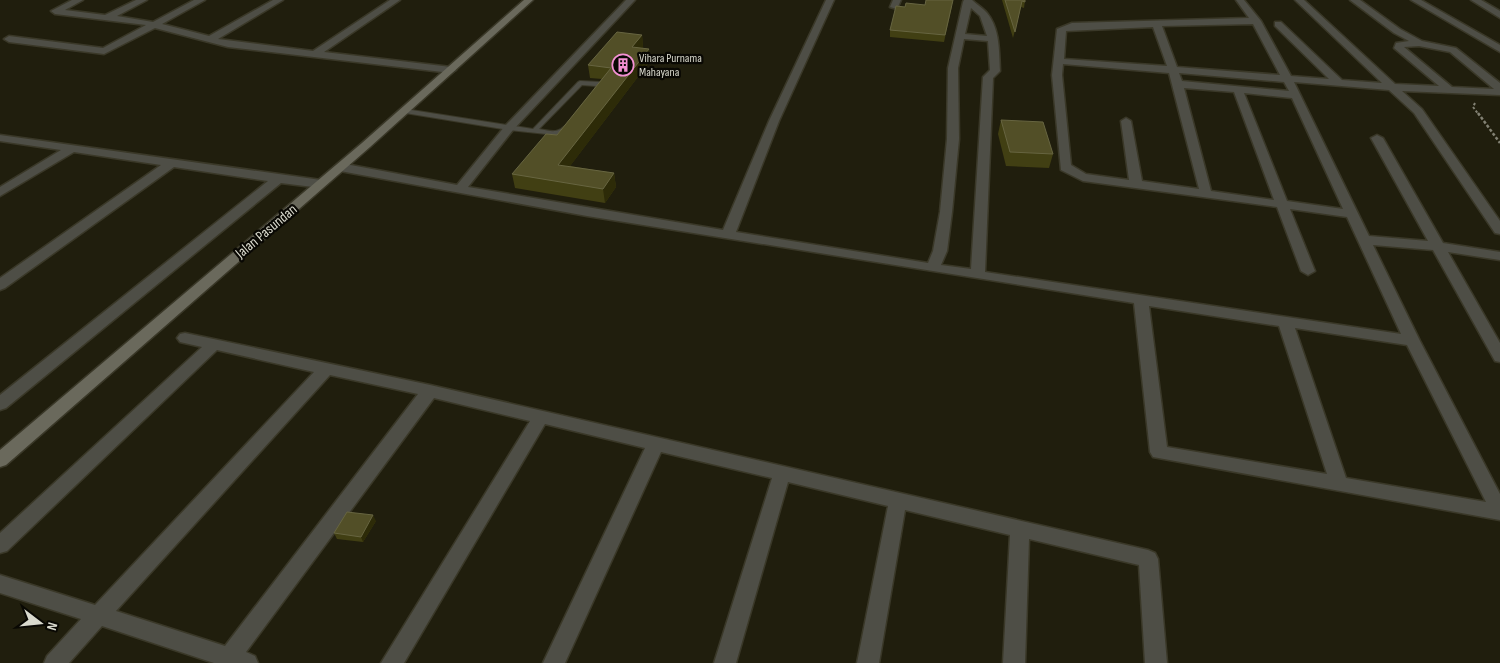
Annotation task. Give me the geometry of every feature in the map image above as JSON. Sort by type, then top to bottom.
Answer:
[{"type":"street","points":[[79,0],[55,11],[154,24],[228,44],[451,70]]},
{"type":"street","points":[[106,18],[143,0]]},
{"type":"street","points":[[9,39],[104,51],[201,0]]},
{"type":"street","points":[[211,40],[279,0]]},
{"type":"street","points":[[315,54],[396,0]]},
{"type":"street","name":"Jalan Pasundan","points":[[0,460],[340,168],[529,0]]},
{"type":"street","points":[[461,188],[509,128],[631,0]]},
{"type":"street","points":[[728,235],[774,121],[830,0]]},
{"type":"street","points":[[1240,0],[1256,21],[1296,95],[1412,341],[1500,512]]},
{"type":"street","points":[[1300,0],[1418,111],[1500,230]]},
{"type":"street","points":[[1354,0],[1397,31],[1419,43],[1453,50],[1500,88]]},
{"type":"street","points":[[1415,0],[1500,49]]},
{"type":"street","points":[[1475,0],[1500,16]]},
{"type":"street","points":[[933,268],[940,250],[946,212],[953,139],[953,68],[968,1],[984,13],[992,29],[995,71],[988,77],[978,274]]},
{"type":"street","points":[[1256,21],[1064,28],[1060,30],[1057,75],[1065,167],[1082,176],[1352,214]]},
{"type":"street","points":[[1157,24],[1178,84],[1206,194]]},
{"type":"street","points":[[1278,24],[1338,82]]},
{"type":"street","points":[[960,36],[993,39]]},
{"type":"street","points":[[1419,43],[1399,45],[1399,48],[1448,88]]},
{"type":"street","points":[[1058,60],[1393,87],[1448,88],[1500,92]]},
{"type":"street","points":[[1178,84],[1296,95]]},
{"type":"street","points":[[1238,90],[1308,271]]},
{"type":"street","points":[[1126,121],[1136,184]]},
{"type":"street","points":[[0,138],[321,184]]},
{"type":"street","points":[[1377,138],[1500,357]]},
{"type":"street","points":[[0,192],[72,149]]},
{"type":"street","points":[[0,285],[172,164]]},
{"type":"street","points":[[340,168],[728,235],[1412,341]]},
{"type":"street","points":[[0,404],[278,179]]},
{"type":"street","points":[[1365,240],[1436,246],[1500,256]]},
{"type":"street","points":[[1141,299],[1158,452],[1500,512]]},
{"type":"street","points":[[1285,322],[1339,484]]},
{"type":"street","points":[[185,338],[430,391],[1148,559],[1156,663]]},
{"type":"street","points":[[0,545],[214,344]]},
{"type":"street","points":[[55,663],[327,368]]},
{"type":"street","points":[[0,584],[234,661],[430,391]]},
{"type":"street","points":[[392,663],[541,417]]},
{"type":"street","points":[[554,663],[656,444]]},
{"type":"street","points":[[725,663],[782,473]]},
{"type":"street","points":[[868,663],[898,500]]},
{"type":"street","points":[[1014,663],[1020,529]]},
{"type":"lane","points":[[534,131],[580,83],[600,84],[595,94]]},
{"type":"lane","points":[[405,111],[509,128],[559,133],[570,124]]},
{"type":"path","points":[[1481,102],[1474,103],[1472,107],[1500,143]]},
{"type":"building","points":[[926,0],[953,0],[945,35],[890,30],[896,6],[905,7],[906,3],[925,5]]},
{"type":"building","points":[[1005,0],[1025,0],[1025,2],[1022,1],[1015,32]]},
{"type":"building","points":[[617,32],[642,35],[632,47],[649,49],[558,165],[614,173],[603,189],[512,174],[546,134],[557,135],[611,68],[588,65]]},
{"type":"building","points":[[1001,120],[1043,122],[1053,154],[1010,152]]},
{"type":"building","points":[[347,512],[373,515],[361,537],[334,533]]},
{"type":"place","name":"Vihara Purnama Mahayana","points":[[623,65]]}]
